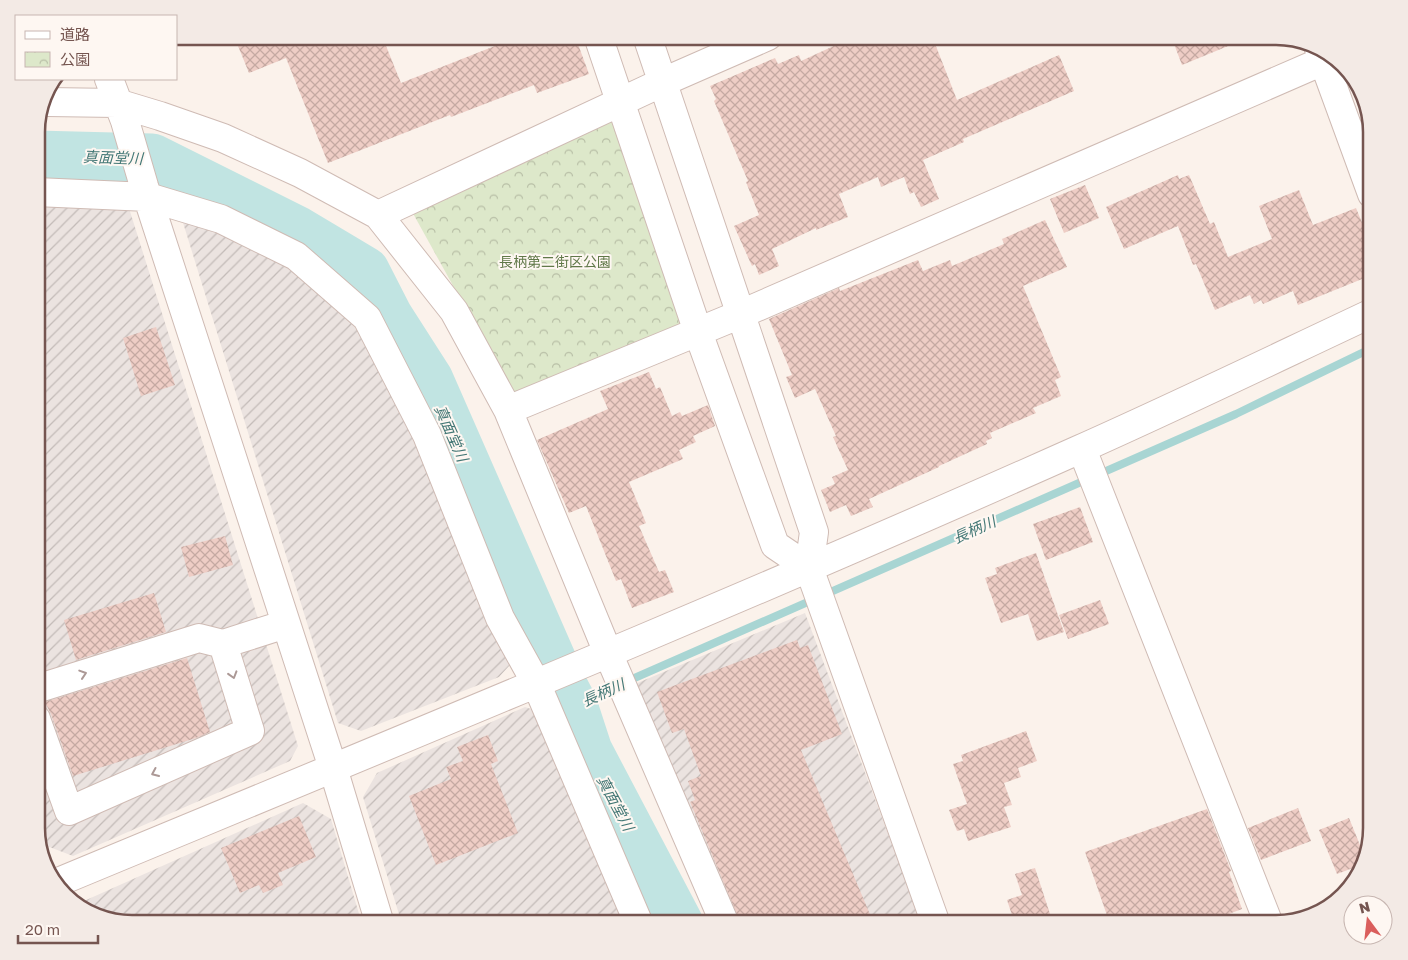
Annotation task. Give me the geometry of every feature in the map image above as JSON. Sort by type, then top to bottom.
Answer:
[{"type":"street","points":[[601,45],[698,332],[775,546],[809,568]]},
{"type":"street","points":[[650,45],[814,532],[809,568],[933,915]]},
{"type":"street","points":[[378,215],[663,82],[747,45]]},
{"type":"street","points":[[508,410],[741,314],[1318,56]]},
{"type":"street","points":[[1323,59],[1363,169]]},
{"type":"street","points":[[51,102],[117,101],[224,138],[300,173],[378,215],[454,311],[508,410],[602,656],[721,915]]},
{"type":"street","points":[[117,101],[333,768],[377,915]]},
{"type":"street","points":[[45,192],[146,191],[221,219],[296,256],[367,318],[427,435],[500,618],[540,682],[635,915]]},
{"type":"street","points":[[64,881],[809,568],[1082,449],[1363,317]]},
{"type":"street","points":[[1082,449],[1265,915]]},
{"type":"street","points":[[45,686],[199,638],[223,644],[286,624]]},
{"type":"street","points":[[45,744],[69,811],[250,731],[223,644]]},
{"type":"shaded area","points":[[45,200],[128,205],[298,746],[290,761],[73,856],[47,846],[45,834]]},
{"type":"shaded area","points":[[180,213],[268,249],[346,313],[399,396],[511,664],[499,677],[361,731],[338,723]]},
{"type":"shaded area","points":[[805,613],[919,915],[732,915],[635,684]]},
{"type":"shaded area","points":[[525,707],[537,711],[624,915],[399,915],[363,797],[377,773]]},
{"type":"shaded area","points":[[303,803],[331,819],[359,915],[132,915],[104,910],[85,901]]},
{"type":"green space","name":"長柄第二街区公園","points":[[613,120],[683,325],[513,394],[410,208]]},
{"type":"building","points":[[238,45],[386,45],[401,83],[497,45],[578,45],[589,74],[537,93],[534,85],[451,117],[450,115],[328,163],[286,58],[249,73]]},
{"type":"building","points":[[836,45],[936,45],[957,100],[1059,55],[1074,91],[963,139],[964,142],[923,160],[939,199],[921,207],[914,192],[910,194],[904,177],[881,187],[878,177],[839,194],[848,217],[816,230],[816,228],[772,249],[779,266],[759,275],[755,264],[752,266],[734,226],[759,215],[746,182],[748,181],[714,101],[716,99],[710,86],[775,58],[778,64],[799,55],[801,61]]},
{"type":"building","points":[[1174,45],[1231,45],[1182,65]]},
{"type":"building","points":[[1178,175],[1179,179],[1189,175],[1210,224],[1214,222],[1228,257],[1272,239],[1259,206],[1299,190],[1313,225],[1356,208],[1363,225],[1363,279],[1298,305],[1293,291],[1263,304],[1261,300],[1254,304],[1250,295],[1215,310],[1196,264],[1193,265],[1178,226],[1124,249],[1106,207]]},
{"type":"building","points":[[1085,185],[1099,218],[1064,233],[1050,199]]},
{"type":"building","points":[[1045,220],[1067,267],[1023,286],[1061,377],[1055,380],[1061,396],[1033,408],[1036,413],[990,433],[992,438],[986,441],[987,444],[869,499],[873,507],[851,516],[846,505],[830,512],[821,490],[835,484],[832,477],[848,470],[833,437],[836,436],[815,389],[795,398],[786,377],[792,375],[769,319],[839,288],[840,291],[918,260],[923,271],[950,260],[952,266],[1004,244],[1002,239]]},
{"type":"building","points":[[156,327],[175,385],[141,396],[123,338]]},
{"type":"building","points":[[649,372],[656,389],[660,387],[672,416],[680,412],[682,416],[708,405],[715,426],[693,436],[696,442],[679,450],[683,459],[629,482],[646,523],[639,526],[659,572],[665,570],[674,592],[632,608],[621,579],[616,581],[586,506],[569,513],[537,440],[608,409],[600,391]]},
{"type":"building","points":[[1080,507],[1093,542],[1046,560],[1033,524]]},
{"type":"building","points":[[225,536],[233,565],[189,577],[181,547]]},
{"type":"building","points":[[1036,553],[1064,632],[1037,641],[1028,614],[1001,623],[985,578],[997,574],[995,568]]},
{"type":"building","points":[[154,593],[166,632],[76,660],[64,620]]},
{"type":"building","points":[[1100,600],[1109,624],[1068,639],[1059,615]]},
{"type":"building","points":[[797,640],[800,648],[808,645],[842,734],[801,750],[870,915],[737,915],[690,802],[695,800],[688,781],[701,776],[684,729],[672,733],[657,692]]},
{"type":"building","points":[[187,658],[210,732],[73,776],[45,702]]},
{"type":"building","points":[[1026,731],[1037,761],[1018,768],[1021,777],[1004,783],[1012,805],[1004,807],[1011,827],[968,841],[964,829],[957,831],[949,810],[967,804],[953,764],[963,761],[961,755]]},
{"type":"building","points":[[488,735],[498,761],[491,764],[518,833],[436,865],[409,796],[451,779],[446,767],[463,761],[457,747]]},
{"type":"building","points":[[1298,808],[1311,841],[1261,860],[1248,828]]},
{"type":"building","points":[[1207,809],[1231,871],[1229,872],[1242,909],[1226,915],[1107,915],[1085,852]]},
{"type":"building","points":[[299,816],[316,857],[278,873],[283,885],[263,893],[259,885],[240,893],[221,848]]},
{"type":"building","points":[[1349,818],[1361,847],[1353,868],[1337,874],[1319,830]]},
{"type":"building","points":[[1035,868],[1050,914],[1012,915],[1007,900],[1022,895],[1015,874]]},
{"type":"waterway","name":"真面堂川","points":[[45,155],[152,158],[298,231],[365,271],[388,316],[429,380],[573,705],[588,751],[674,915]]},
{"type":"waterway","name":"長柄川","points":[[573,705],[1236,414],[1363,352]]}]
